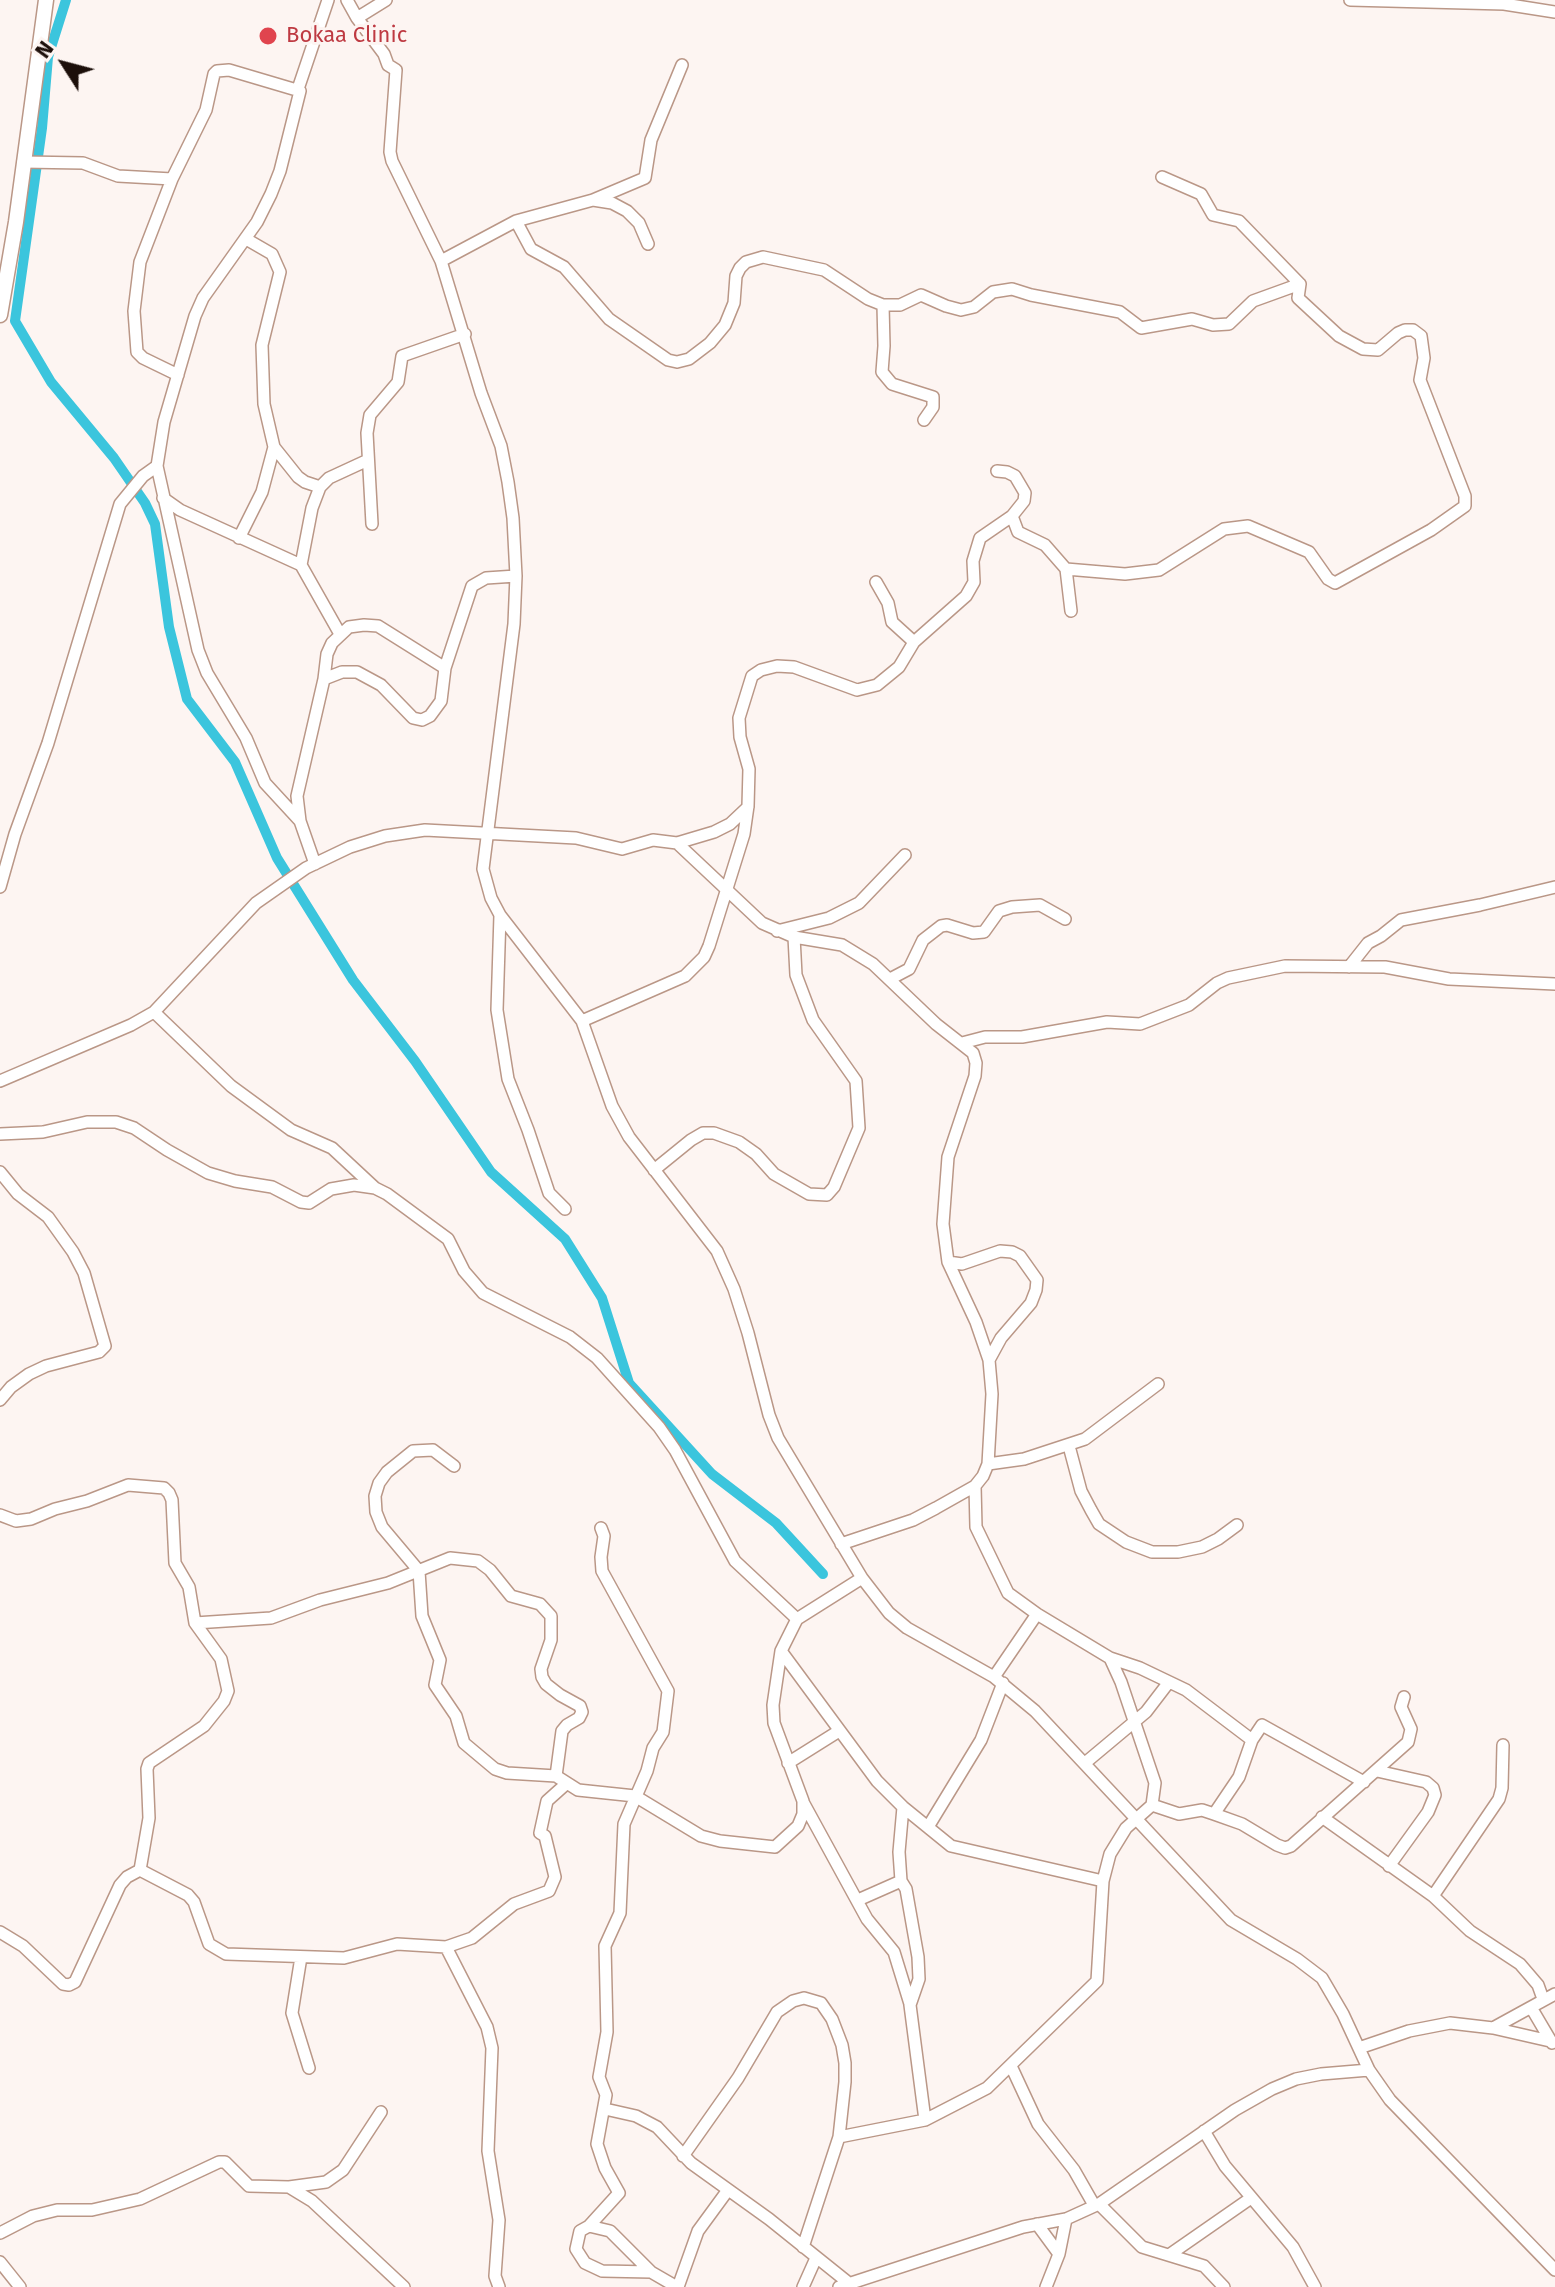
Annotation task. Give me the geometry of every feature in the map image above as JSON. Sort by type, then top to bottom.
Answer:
[{"type":"main road","points":[[0,315],[46,0]]},
{"type":"street","points":[[300,821],[265,783],[246,738],[207,673],[198,650],[157,466],[164,422],[199,306],[257,222],[280,171],[302,73],[328,0]]},
{"type":"street","points":[[347,0],[384,54],[388,65],[396,70],[390,152],[441,261],[481,393],[501,446],[513,518],[516,576],[514,624],[497,771],[486,832],[485,883],[500,915],[582,1021],[619,1121],[717,1251],[738,1304],[778,1438],[862,1578],[889,1613],[907,1628],[998,1680],[1085,1763],[1231,1920],[1297,1959],[1322,1978],[1369,2070],[1409,2122],[1555,2270]]},
{"type":"street","points":[[357,18],[386,0]]},
{"type":"street","points":[[1350,0],[1516,5],[1555,12]]},
{"type":"street","points":[[441,261],[516,221],[593,200],[645,178],[652,135],[682,65]]},
{"type":"street","points":[[178,375],[137,352],[134,311],[144,246],[206,110],[217,71],[229,70],[300,91]]},
{"type":"street","points":[[23,162],[83,163],[118,176],[172,179]]},
{"type":"street","points":[[1162,177],[1201,194],[1213,215],[1239,221],[1300,284]]},
{"type":"street","points":[[593,200],[612,203],[627,211],[639,223],[648,244]]},
{"type":"street","points":[[516,221],[536,253],[564,267],[609,319],[668,360],[677,362],[689,359],[710,343],[725,325],[734,303],[736,276],[740,268],[746,262],[763,257],[824,270],[868,299],[883,305],[900,305],[921,295],[946,306],[968,309],[984,296],[1005,288],[1112,309],[1141,328],[1192,319],[1221,326],[1236,319],[1253,301],[1300,284]]},
{"type":"street","points":[[246,239],[272,254],[280,272],[262,345],[264,404],[274,447],[298,477],[320,487]]},
{"type":"street","points":[[1066,569],[1125,574],[1159,570],[1224,529],[1248,526],[1309,552],[1328,579],[1335,583],[1431,530],[1465,506],[1465,496],[1420,380],[1424,358],[1421,336],[1413,330],[1405,330],[1378,350],[1363,349],[1339,336],[1298,298],[1300,284]]},
{"type":"street","points":[[883,305],[882,372],[892,384],[933,397],[933,407],[924,420]]},
{"type":"street","points":[[372,524],[367,423],[370,415],[398,382],[402,356],[465,334]]},
{"type":"street","points":[[239,538],[262,492],[274,447]]},
{"type":"street","points":[[301,565],[312,508],[320,487],[329,478],[368,460]]},
{"type":"street","points":[[0,887],[15,834],[48,743],[120,504],[143,476],[157,466]]},
{"type":"street","points":[[582,1021],[666,986],[685,976],[704,957],[716,930],[725,889],[744,834],[749,769],[740,737],[739,718],[752,676],[777,666],[794,667],[844,686],[865,689],[877,685],[899,667],[914,642],[971,590],[974,582],[973,561],[980,538],[1012,516],[1024,501],[1025,493],[1015,476],[997,471]]},
{"type":"street","points":[[163,498],[180,510],[301,565],[340,634]]},
{"type":"street","points":[[1012,516],[1018,532],[1045,545],[1066,569],[1071,611]]},
{"type":"street","points":[[324,679],[342,672],[357,672],[381,685],[413,718],[422,720],[430,716],[441,701],[445,668],[472,586],[486,578],[516,576]]},
{"type":"street","points":[[876,582],[888,603],[892,622],[914,642]]},
{"type":"street","points":[[311,866],[297,796],[327,654],[340,634],[349,627],[378,626],[445,668]]},
{"type":"street","points":[[0,1081],[131,1025],[154,1012],[245,913],[274,889],[350,847],[385,836],[425,830],[576,838],[622,849],[653,840],[677,843],[714,832],[730,824],[748,806]]},
{"type":"street","points":[[677,843],[762,923],[794,937],[842,945],[859,953],[936,1024],[973,1053],[976,1063],[975,1076],[948,1157],[943,1224],[948,1262],[976,1322],[989,1360],[992,1394],[988,1464],[975,1486],[913,1520],[841,1544]]},
{"type":"street","points":[[777,931],[829,918],[859,903],[905,855]]},
{"type":"street","points":[[1349,967],[1368,943],[1401,920],[1555,887]]},
{"type":"street","points":[[890,979],[909,969],[923,940],[941,926],[973,933],[984,932],[999,911],[1040,905],[1065,919]]},
{"type":"street","points":[[500,915],[497,1010],[508,1079],[549,1193],[565,1209]]},
{"type":"street","points":[[654,1170],[691,1140],[703,1133],[714,1133],[739,1142],[756,1154],[774,1174],[809,1194],[827,1195],[834,1187],[859,1128],[856,1081],[813,1020],[796,975],[794,937]]},
{"type":"street","points":[[962,1043],[985,1037],[1022,1037],[1107,1022],[1140,1024],[1189,1005],[1228,978],[1285,966],[1385,967],[1449,979],[1555,984]]},
{"type":"street","points":[[154,1012],[231,1086],[291,1130],[332,1148],[375,1188],[440,1232],[453,1246],[464,1271],[483,1293],[570,1337],[597,1358],[675,1450],[735,1561],[797,1619]]},
{"type":"street","points":[[0,1134],[43,1132],[87,1122],[116,1122],[134,1128],[208,1173],[272,1187],[301,1202],[309,1203],[342,1186],[375,1188]]},
{"type":"street","points":[[0,1172],[18,1194],[48,1217],[73,1252],[84,1273],[105,1346],[99,1352],[46,1366],[29,1374],[0,1400]]},
{"type":"street","points":[[948,1262],[962,1264],[1000,1251],[1012,1252],[1020,1256],[1037,1280],[1031,1303],[1001,1338],[989,1360]]},
{"type":"street","points":[[988,1464],[1024,1459],[1069,1446],[1094,1434],[1158,1384]]},
{"type":"street","points":[[1069,1446],[1081,1491],[1099,1524],[1126,1542],[1152,1552],[1178,1552],[1202,1547],[1237,1525]]},
{"type":"street","points":[[454,1466],[433,1450],[413,1451],[387,1472],[375,1496],[376,1512],[382,1527],[419,1571],[422,1616],[440,1660],[435,1685],[456,1716],[464,1743],[495,1769],[507,1773],[556,1776],[578,1790],[635,1796],[701,1836],[720,1841],[775,1847],[798,1826],[803,1814],[803,1801]]},
{"type":"street","points":[[0,1515],[16,1521],[31,1519],[128,1485],[164,1488],[172,1500],[175,1563],[189,1587],[195,1623],[221,1659],[228,1691],[204,1726],[149,1763],[149,1818],[140,1870]]},
{"type":"street","points":[[975,1486],[976,1527],[1005,1588],[1037,1614],[1110,1658],[1140,1668],[1186,1690],[1252,1740]]},
{"type":"street","points":[[601,1528],[604,1536],[602,1571],[668,1691],[663,1732],[653,1748],[622,1835],[620,1913],[605,1946],[607,2032],[599,2077],[606,2095],[597,2144],[605,2168],[619,2193],[589,2226],[580,2231],[576,2239],[578,2256],[602,2271],[651,2272]]},
{"type":"street","points":[[195,1623],[271,1618],[320,1600],[388,1583],[450,1558],[478,1561],[490,1570],[511,1596],[547,1609],[553,1626],[541,1669],[542,1677],[560,1695],[580,1706],[582,1712],[562,1731],[556,1776]]},
{"type":"street","points":[[862,1578],[797,1619],[781,1651],[773,1705],[774,1723],[803,1801],[867,1919],[897,1958],[910,2005],[925,2120]]},
{"type":"street","points":[[928,1827],[981,1740],[998,1680],[1037,1614]]},
{"type":"street","points":[[781,1651],[877,1781],[951,1846],[1103,1881]]},
{"type":"street","points":[[839,2137],[925,2120],[987,2088],[1097,1981],[1103,1881],[1114,1846],[1126,1828],[1152,1805],[1155,1777],[1110,1658]]},
{"type":"street","points":[[1085,1763],[1134,1723],[1169,1682]]},
{"type":"street","points":[[1152,1805],[1179,1814],[1202,1810],[1242,1824],[1285,1848],[1291,1846],[1401,1750],[1411,1735],[1401,1707],[1404,1697]]},
{"type":"street","points":[[1214,1814],[1239,1777],[1252,1740],[1262,1725],[1364,1782]]},
{"type":"street","points":[[788,1763],[839,1731]]},
{"type":"street","points":[[1433,1896],[1499,1799],[1503,1745]]},
{"type":"street","points":[[1377,1771],[1426,1782],[1435,1795],[1428,1812],[1389,1866]]},
{"type":"street","points":[[140,1870],[188,1895],[194,1902],[209,1944],[226,1954],[355,1957],[397,1944],[446,1947],[472,1938],[514,1904],[549,1891],[555,1877],[545,1836],[540,1833],[544,1807],[566,1784]]},
{"type":"street","points":[[903,1807],[899,1852],[901,1881],[906,1889],[919,1979],[910,2005]]},
{"type":"street","points":[[1322,1817],[1433,1896],[1470,1931],[1525,1969],[1538,1985],[1543,1999]]},
{"type":"street","points":[[0,1932],[23,1946],[63,1984],[69,1985],[75,1982],[120,1885],[140,1870]]},
{"type":"street","points":[[858,1900],[901,1881]]},
{"type":"street","points":[[446,1947],[487,2027],[492,2048],[488,2151],[499,2220],[495,2276],[499,2287]]},
{"type":"street","points":[[301,1957],[292,2013],[309,2068]]},
{"type":"street","points":[[1493,2028],[1555,1994]]},
{"type":"street","points":[[683,2156],[738,2078],[771,2019],[783,2007],[804,1998],[815,2000],[825,2008],[842,2045],[845,2063],[839,2137],[803,2247]]},
{"type":"street","points":[[1532,2009],[1553,2043]]},
{"type":"street","points":[[1359,2048],[1432,2025],[1450,2023],[1493,2028],[1553,2043]]},
{"type":"street","points":[[1011,2066],[1038,2124],[1074,2170],[1094,2205],[1099,2204],[1142,2247],[1204,2266],[1224,2287]]},
{"type":"street","points":[[605,2109],[648,2121],[665,2134],[683,2156],[803,2247],[844,2286],[1037,2224],[1066,2219],[1099,2204],[1235,2110],[1296,2079],[1369,2070]]},
{"type":"street","points":[[0,2233],[33,2216],[57,2210],[92,2210],[140,2199],[219,2162],[225,2162],[249,2186],[289,2187],[326,2182],[335,2178],[381,2112]]},
{"type":"street","points":[[1204,2131],[1225,2166],[1293,2247],[1315,2287]]},
{"type":"street","points":[[289,2187],[312,2201],[404,2287]]},
{"type":"street","points":[[589,2226],[600,2227],[620,2238],[651,2272],[677,2287],[698,2231],[728,2190]]},
{"type":"street","points":[[1169,2255],[1251,2198]]},
{"type":"street","points":[[1046,2287],[1059,2254],[1066,2219]]},
{"type":"street","points":[[1037,2224],[1059,2254]]},
{"type":"street","points":[[803,2287],[816,2258]]},
{"type":"street","points":[[0,2262],[20,2287]]},
{"type":"waterway","points":[[66,0],[48,57],[42,128],[15,321],[51,382],[114,458],[145,503],[155,524],[169,627],[187,699],[235,762],[277,858],[353,980],[415,1061],[491,1172],[565,1239],[602,1298],[629,1383],[712,1474],[776,1523],[823,1574]]},
{"type":"place","name":"Bokaa Clinic","points":[[268,36]]}]
